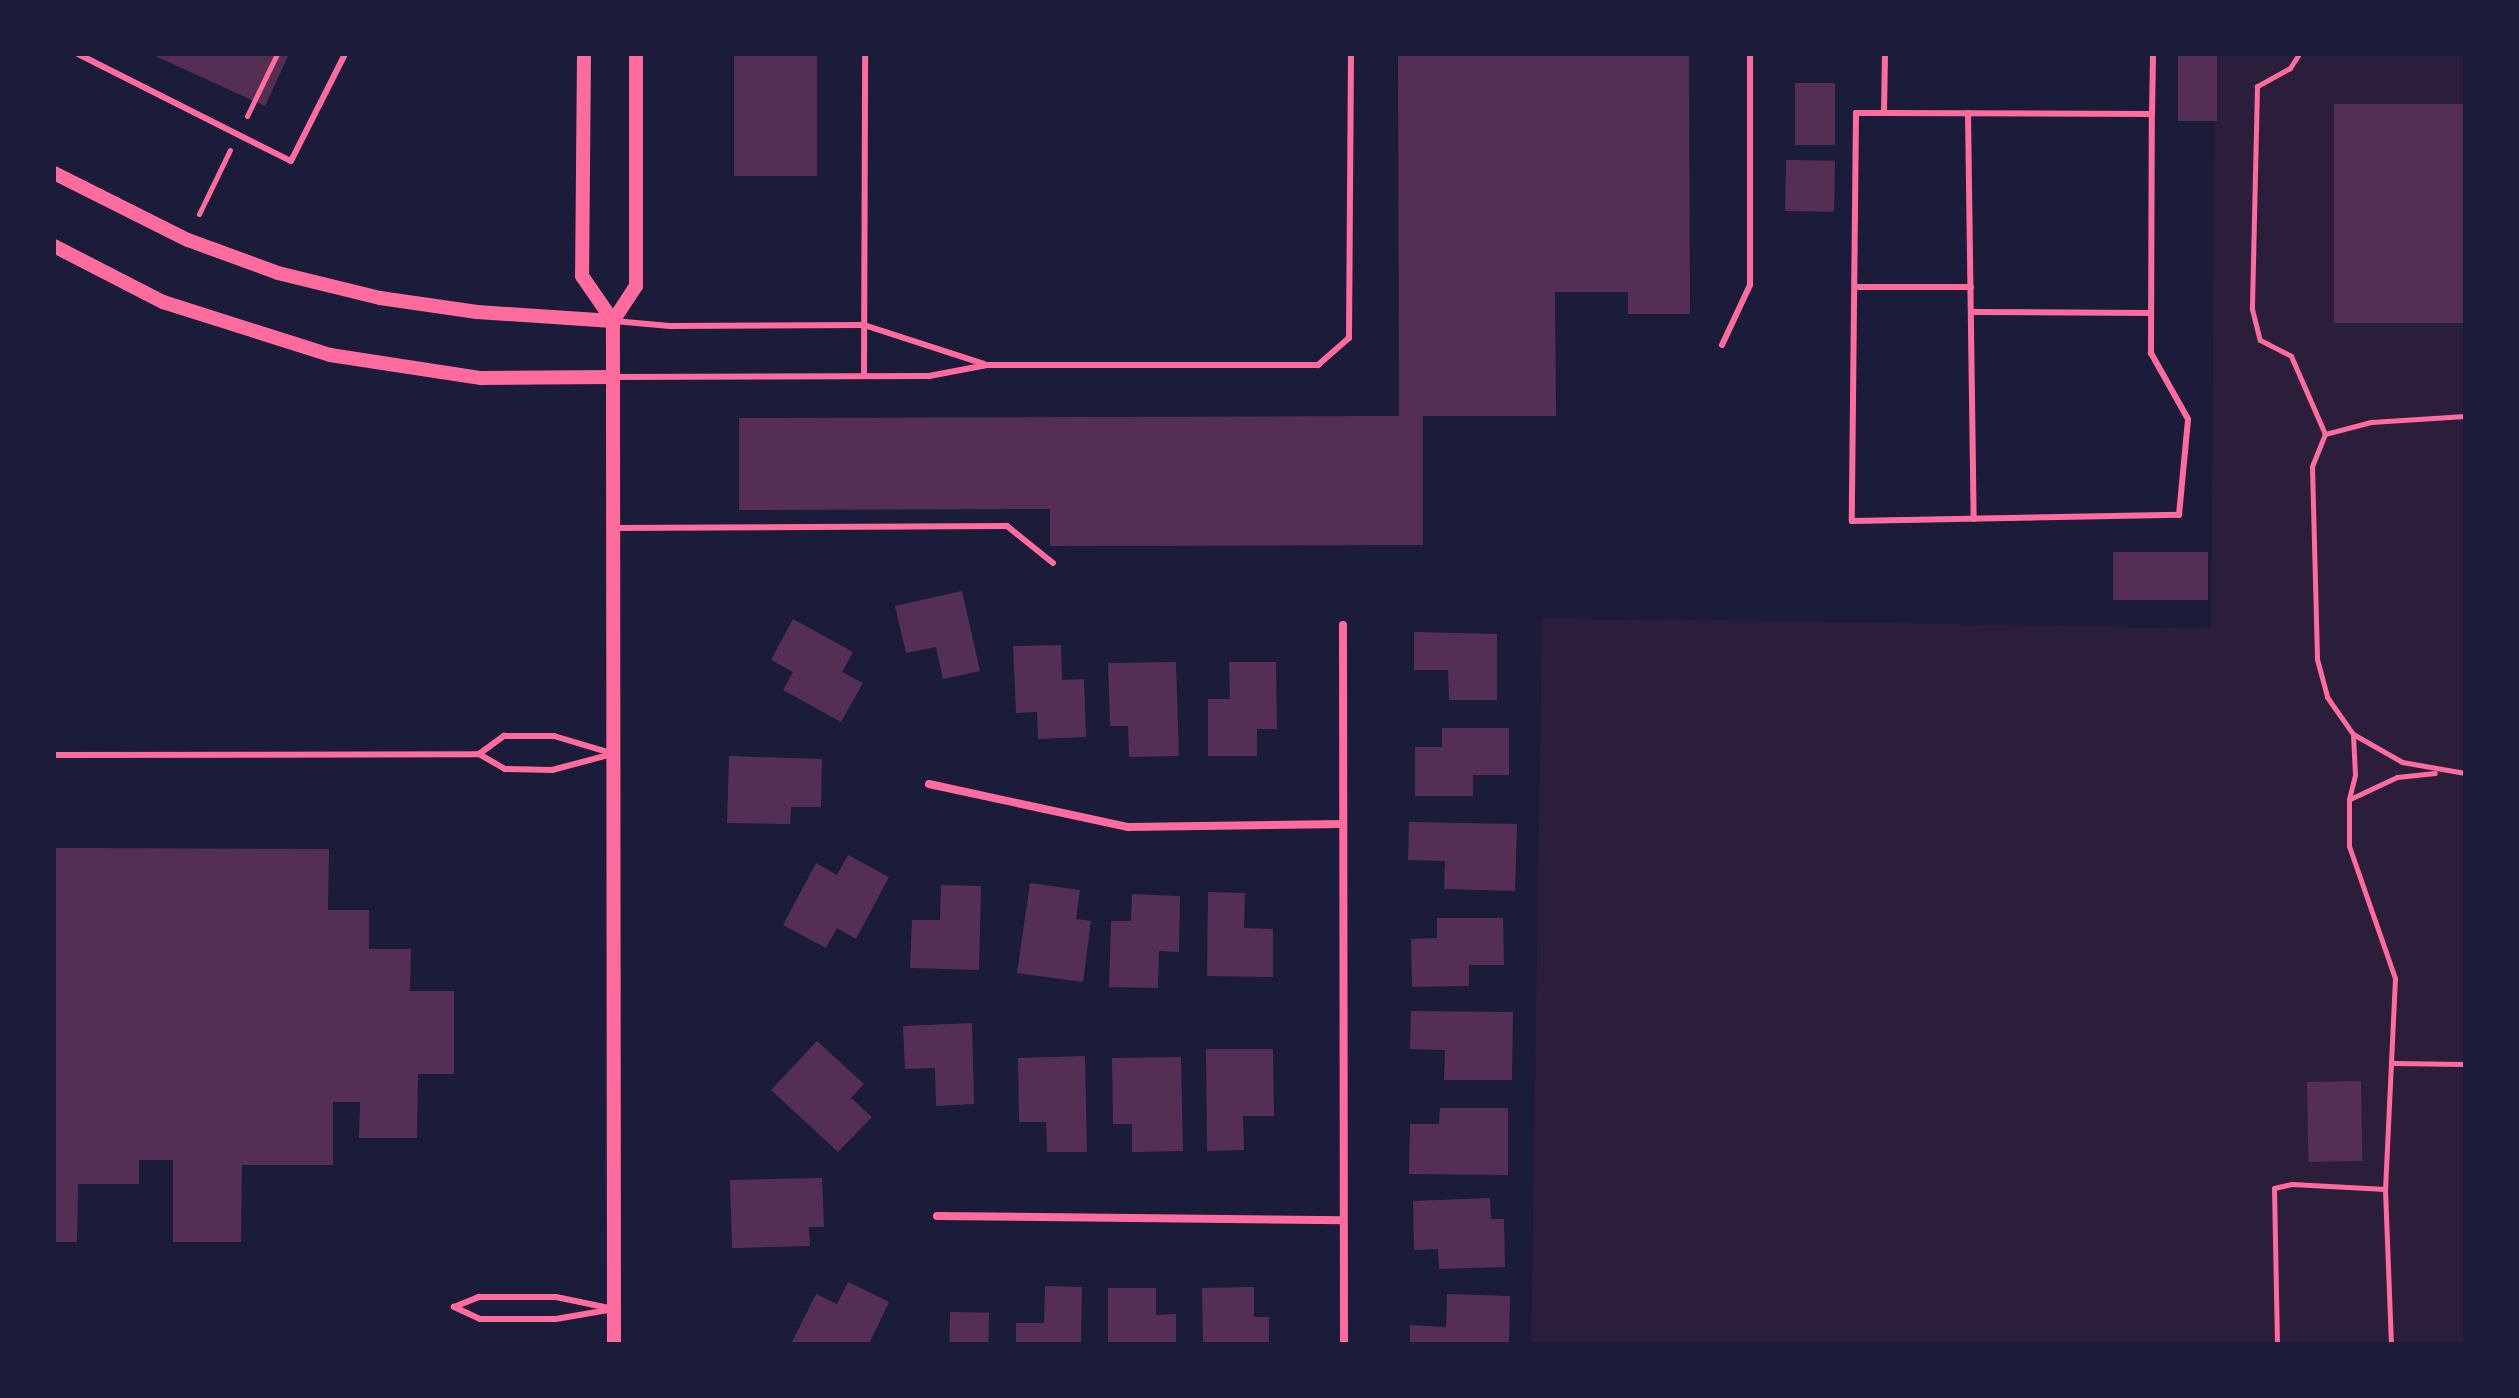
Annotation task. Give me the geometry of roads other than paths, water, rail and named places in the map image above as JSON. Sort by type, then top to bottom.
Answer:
[{"type":"street","points":[[584,54],[582,276],[613,321]]},
{"type":"street","points":[[614,1344],[612,377],[613,321],[636,286],[636,54]]},
{"type":"street","points":[[54,173],[188,240],[278,273],[380,298],[477,312],[613,321]]},
{"type":"street","points":[[54,246],[163,302],[267,339],[330,355],[481,378],[612,377]]},
{"type":"street","points":[[1343,625],[1344,1344]]},
{"type":"street","points":[[929,784],[1128,827],[1342,824]]},
{"type":"street","points":[[937,1216],[1343,1220]]},
{"type":"lane","points":[[78,54],[291,161],[345,54]]},
{"type":"lane","points":[[864,376],[865,54]]},
{"type":"lane","points":[[612,377],[929,376],[987,365],[1318,365],[1349,338],[1351,54]]},
{"type":"lane","points":[[1722,345],[1750,285],[1750,54]]},
{"type":"lane","points":[[1884,113],[1885,54]]},
{"type":"lane","points":[[2152,114],[1856,113],[1852,521],[2179,515],[2188,419],[2151,353],[2153,54]]},
{"type":"lane","points":[[1968,113],[1974,519]]},
{"type":"lane","points":[[1855,287],[1971,287]]},
{"type":"lane","points":[[1971,312],[2151,313]]},
{"type":"lane","points":[[613,321],[670,326],[864,325],[987,365]]},
{"type":"lane","points":[[613,528],[1007,526],[1053,563]]},
{"type":"lane","points":[[479,754],[504,736],[554,736],[613,754]]},
{"type":"lane","points":[[54,755],[479,754],[505,769],[552,770],[613,754]]},
{"type":"lane","points":[[479,1297],[556,1297],[614,1309],[556,1319],[480,1319],[454,1307],[479,1297]]}]
